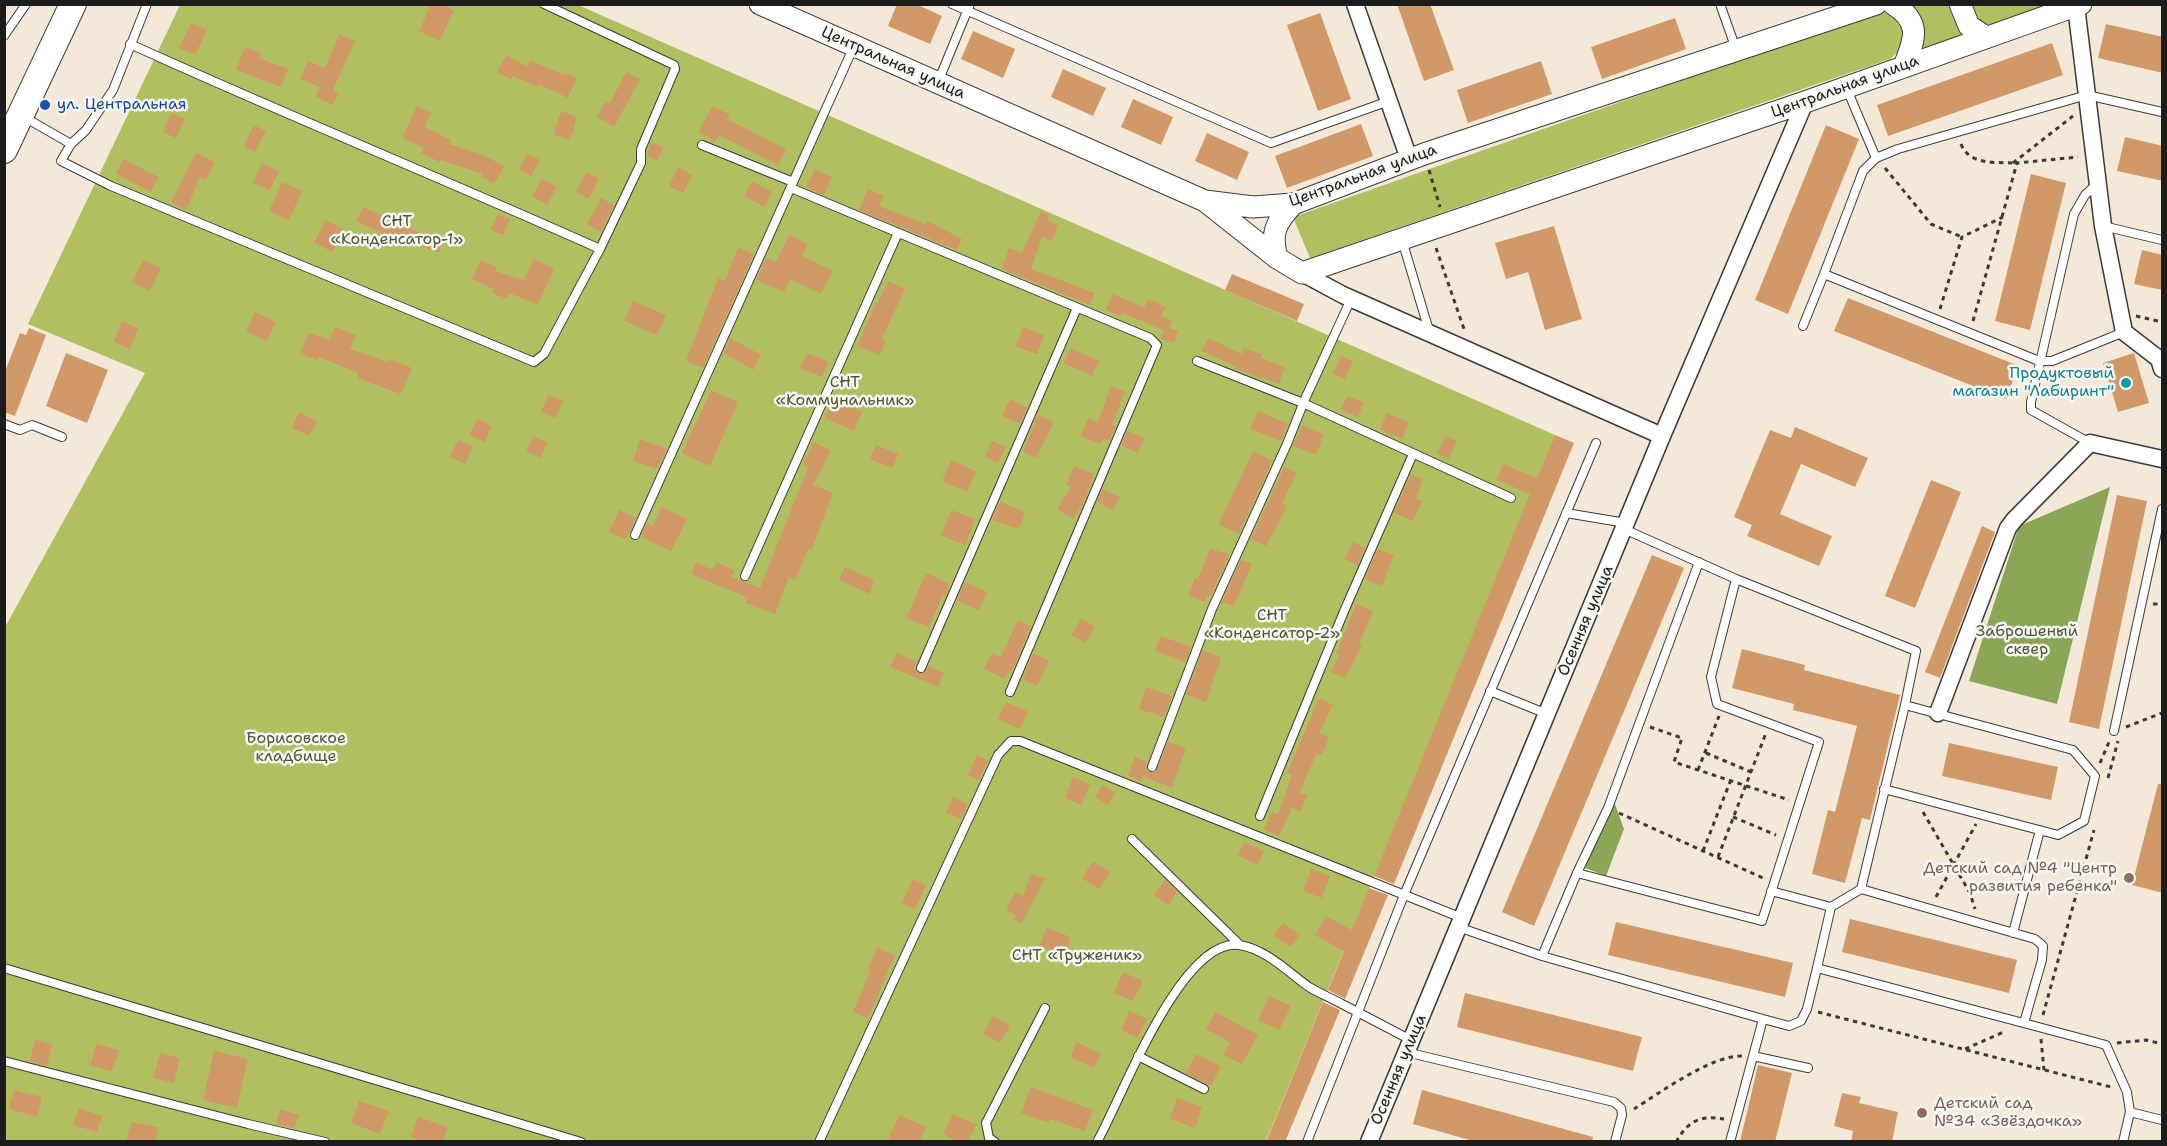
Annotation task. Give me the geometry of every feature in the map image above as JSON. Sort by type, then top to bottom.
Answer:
[{"type":"main road","points":[[4,150],[73,4]]},
{"type":"street","points":[[1355,4],[1389,101],[1417,156]]},
{"type":"street","name":"Центральная улица","points":[[770,7],[1205,201],[1253,207],[1293,204],[1417,156],[1876,4]]},
{"type":"street","points":[[1893,4],[1904,11],[1912,22],[1914,40],[1904,66]]},
{"type":"street","points":[[1960,4],[1969,26],[1986,37]]},
{"type":"street","points":[[2078,5],[2103,226],[2124,332],[2159,360],[2163,369]]},
{"type":"street","name":"Центральная улица","points":[[1302,273],[1805,102],[2078,5]]},
{"type":"street","name":"Осенняя улица","points":[[1369,1142],[1662,436],[1805,102]]},
{"type":"street","points":[[1205,201],[1277,258],[1351,299],[1662,436]]},
{"type":"street","points":[[1277,258],[1274,234],[1279,219],[1293,204]]},
{"type":"street","points":[[1938,713],[2008,528],[2090,443],[2163,459]]},
{"type":"lane","points":[[4,36],[26,4]]},
{"type":"lane","points":[[147,4],[113,90],[86,130],[71,144],[61,161],[111,186],[534,362],[544,354],[600,249],[641,163],[641,149],[672,79],[674,65],[544,4]]},
{"type":"lane","points":[[952,4],[968,8],[1270,143],[1389,101]]},
{"type":"lane","points":[[1720,4],[1736,51]]},
{"type":"lane","points":[[938,83],[968,8]]},
{"type":"lane","points":[[130,44],[251,99],[493,201],[600,249]]},
{"type":"lane","points":[[635,535],[854,46]]},
{"type":"lane","points":[[1846,87],[1876,158]]},
{"type":"lane","points":[[1803,326],[1863,171],[1876,158],[1898,149],[1956,133],[2087,100],[2163,112]]},
{"type":"lane","points":[[21,115],[71,144]]},
{"type":"lane","points":[[702,145],[898,233],[1150,338],[1156,345],[1010,692]]},
{"type":"lane","points":[[2090,443],[2031,410],[2032,391],[2074,214],[2085,195],[2098,183]]},
{"type":"lane","points":[[2103,226],[2163,240]]},
{"type":"lane","points":[[745,576],[898,233]]},
{"type":"lane","points":[[1401,239],[1430,334]]},
{"type":"lane","points":[[1824,274],[2039,361],[2052,361],[2124,332]]},
{"type":"lane","points":[[1152,767],[1212,609],[1351,299]]},
{"type":"lane","points":[[921,668],[1077,308]]},
{"type":"lane","points":[[1197,361],[1303,403],[1511,498]]},
{"type":"lane","points":[[4,424],[20,430],[32,425],[62,437]]},
{"type":"lane","points":[[1307,1142],[1404,895],[1596,442]]},
{"type":"lane","points":[[1260,816],[1345,609],[1413,453]]},
{"type":"lane","points":[[2114,731],[2163,509]]},
{"type":"lane","points":[[819,1142],[998,755],[1011,741],[1031,745],[1404,895],[1460,922],[1542,956],[1789,1026],[1801,1021],[1808,1009],[1831,907],[1861,889],[1916,651],[1736,579],[1625,526],[1566,513]]},
{"type":"lane","points":[[1542,956],[1577,873],[1608,808],[1699,562]]},
{"type":"lane","points":[[1577,873],[1762,921],[1819,742],[1717,704],[1711,677],[1736,579]]},
{"type":"lane","points":[[1490,691],[1547,714]]},
{"type":"lane","points":[[1884,789],[2058,835],[2084,821],[2095,776],[2073,750],[1905,705]]},
{"type":"lane","points":[[2013,933],[2040,830]]},
{"type":"lane","points":[[1132,839],[1240,945],[1281,964],[1310,987],[1357,1012],[1408,1046],[1614,1102],[1622,1108],[1615,1142]]},
{"type":"lane","points":[[1772,887],[1831,907]]},
{"type":"lane","points":[[1861,889],[2035,939],[2043,946],[2042,960],[2024,1023]]},
{"type":"lane","points":[[1097,1142],[1138,1056],[1183,982],[1199,961],[1223,945],[1240,945]]},
{"type":"lane","points":[[1817,968],[2106,1044],[2127,1092],[2130,1112],[2123,1142]]},
{"type":"lane","points":[[4,969],[581,1142]]},
{"type":"lane","points":[[995,1142],[989,1138],[986,1124],[1045,1008]]},
{"type":"lane","points":[[1730,1142],[1763,1019]]},
{"type":"lane","points":[[1138,1056],[1204,1089]]},
{"type":"lane","points":[[1753,1056],[1808,1068]]},
{"type":"lane","points":[[4,1061],[325,1142]]},
{"type":"lane","points":[[2130,1112],[2163,1120]]},
{"type":"path","points":[[1970,333],[2003,217],[2015,163],[2087,100]]},
{"type":"path","points":[[1956,133],[1964,152],[1974,159],[1985,162],[2015,163],[2094,155]]},
{"type":"path","points":[[1417,156],[1449,239],[1435,245],[1472,352]]},
{"type":"path","points":[[1876,158],[1931,224],[1962,237]]},
{"type":"path","points":[[1937,320],[1962,237],[2003,217]]},
{"type":"path","points":[[2120,312],[2163,322]]},
{"type":"path","points":[[1698,770],[1723,707]]},
{"type":"path","points":[[1639,724],[1682,738],[1674,762],[1799,803]]},
{"type":"path","points":[[1718,857],[1769,724]]},
{"type":"path","points":[[2106,786],[2118,740]]},
{"type":"path","points":[[1705,753],[1751,772]]},
{"type":"path","points":[[1703,851],[1730,782]]},
{"type":"path","points":[[1915,798],[1970,893],[1978,923]]},
{"type":"path","points":[[1608,808],[1718,857],[1772,887]]},
{"type":"path","points":[[1929,909],[1981,815]]},
{"type":"path","points":[[1733,816],[1787,839]]},
{"type":"path","points":[[2044,1070],[2040,1027],[2096,820]]},
{"type":"path","points":[[1808,1009],[2127,1092]]},
{"type":"path","points":[[1963,1049],[2024,1023]]},
{"type":"path","points":[[2106,1044],[2146,1040],[2163,1044]]},
{"type":"path","points":[[1622,1115],[1713,1062],[1733,1055],[1753,1056]]},
{"type":"path","points":[[1676,1142],[1684,1128],[1700,1117],[1736,1121]]},
{"type":"green space","points":[[180,5],[578,5],[1555,435],[1266,1141],[5,1141],[4,629],[145,373],[28,324]]},
{"type":"green space","points":[[1909,5],[1954,5],[1970,35],[1919,49]]},
{"type":"green space","points":[[1971,5],[2057,5],[1997,26],[1982,23]]},
{"type":"green space","points":[[1879,11],[1891,15],[1905,29],[1904,46],[1890,59],[1310,258],[1293,217]]},
{"type":"green space","name":"Заброшеный сквер","points":[[2110,487],[2057,704],[1969,681],[2019,526]]},
{"type":"green space","points":[[1612,796],[1624,829],[1606,876],[1585,868]]},
{"type":"building","points":[[431,4],[442,4],[454,10],[439,41],[419,31]]},
{"type":"building","points":[[897,4],[916,4],[942,16],[930,44],[888,26]]},
{"type":"building","points":[[1397,4],[1430,4],[1454,70],[1424,81]]},
{"type":"building","points":[[1320,13],[1351,99],[1318,111],[1287,25]]},
{"type":"building","points":[[1675,18],[1686,49],[1602,79],[1591,47]]},
{"type":"building","points":[[191,23],[207,30],[195,55],[179,48]]},
{"type":"building","points":[[2106,24],[2163,37],[2163,73],[2098,58]]},
{"type":"building","points":[[973,31],[1015,49],[1003,78],[961,59]]},
{"type":"building","points":[[339,34],[355,41],[333,90],[338,93],[333,105],[315,97],[320,87],[300,79],[308,61],[325,68]]},
{"type":"building","points":[[2052,43],[2063,75],[1888,136],[1877,105]]},
{"type":"building","points":[[245,47],[261,53],[259,58],[288,69],[281,87],[236,70]]},
{"type":"building","points":[[506,55],[527,66],[530,60],[564,75],[565,72],[577,78],[568,98],[539,84],[537,87],[513,76],[511,79],[497,72]]},
{"type":"building","points":[[1541,61],[1552,94],[1468,123],[1457,90]]},
{"type":"building","points":[[1063,69],[1106,88],[1093,116],[1051,97]]},
{"type":"building","points":[[626,72],[640,79],[614,127],[597,117],[606,101],[610,103]]},
{"type":"building","points":[[1133,99],[1173,117],[1161,145],[1121,127]]},
{"type":"building","points":[[417,106],[431,112],[425,127],[451,140],[449,144],[481,154],[504,166],[494,184],[481,177],[483,174],[441,160],[440,162],[421,153],[424,148],[402,138]]},
{"type":"building","points":[[713,106],[730,115],[727,119],[786,149],[778,165],[719,135],[715,142],[698,132]]},
{"type":"building","points":[[561,111],[577,117],[570,140],[553,135]]},
{"type":"building","points":[[171,113],[185,119],[176,138],[163,132]]},
{"type":"building","points":[[1361,124],[1373,156],[1287,188],[1275,156]]},
{"type":"building","points":[[254,125],[266,131],[255,152],[244,146]]},
{"type":"building","points":[[1826,125],[1859,139],[1788,314],[1755,300]]},
{"type":"building","points":[[1207,133],[1249,152],[1237,180],[1195,161]]},
{"type":"building","points":[[2125,137],[2163,146],[2163,181],[2117,171]]},
{"type":"building","points":[[651,141],[663,147],[657,161],[647,156]]},
{"type":"building","points":[[196,153],[215,162],[206,180],[200,177],[186,210],[171,203]]},
{"type":"building","points":[[527,154],[540,160],[531,176],[519,169]]},
{"type":"building","points":[[124,159],[158,177],[151,192],[116,174]]},
{"type":"building","points":[[262,163],[279,171],[270,190],[253,183]]},
{"type":"building","points":[[678,167],[692,175],[683,193],[669,186]]},
{"type":"building","points":[[815,169],[832,177],[824,195],[806,187]]},
{"type":"building","points":[[587,172],[599,178],[589,199],[576,192]]},
{"type":"building","points":[[2031,174],[2066,183],[2030,330],[1995,321]]},
{"type":"building","points":[[542,179],[557,187],[547,205],[532,196]]},
{"type":"building","points":[[752,181],[772,192],[764,207],[744,196]]},
{"type":"building","points":[[282,182],[302,191],[289,220],[269,211]]},
{"type":"building","points":[[868,189],[884,196],[879,206],[925,224],[927,221],[962,239],[957,250],[859,210]]},
{"type":"building","points":[[601,198],[614,205],[601,232],[587,224]]},
{"type":"building","points":[[363,207],[426,235],[427,232],[444,239],[439,253],[408,241],[405,248],[390,242],[392,238],[356,221]]},
{"type":"building","points":[[1041,211],[1049,215],[1048,221],[1058,225],[1051,241],[1042,237],[1031,269],[1095,293],[1090,305],[1002,269],[1009,248],[1022,253]]},
{"type":"building","points":[[498,214],[510,219],[503,235],[490,230]]},
{"type":"building","points":[[325,220],[344,229],[333,252],[314,243]]},
{"type":"building","points":[[1554,226],[1582,319],[1545,330],[1528,272],[1506,279],[1495,243]]},
{"type":"building","points":[[789,235],[807,244],[802,256],[833,271],[821,294],[790,279],[784,292],[756,280],[766,258],[776,262]]},
{"type":"building","points":[[738,247],[754,254],[703,368],[686,361],[718,278],[725,281]]},
{"type":"building","points":[[2142,250],[2163,255],[2163,290],[2134,284]]},
{"type":"building","points":[[534,259],[554,269],[538,305],[509,293],[507,299],[492,293],[493,289],[472,279],[481,260],[497,267],[495,271],[524,280]]},
{"type":"building","points":[[143,260],[161,268],[150,291],[132,282]]},
{"type":"building","points":[[1232,274],[1304,304],[1297,321],[1225,290]]},
{"type":"building","points":[[888,281],[905,289],[882,338],[886,340],[880,355],[857,346]]},
{"type":"building","points":[[1113,294],[1144,308],[1148,299],[1166,307],[1161,316],[1172,321],[1169,328],[1178,331],[1174,343],[1161,339],[1164,330],[1122,313],[1121,317],[1106,310]]},
{"type":"building","points":[[1848,298],[2019,366],[2006,399],[1834,331]]},
{"type":"building","points":[[633,301],[666,315],[657,335],[624,321]]},
{"type":"building","points":[[255,312],[276,322],[267,341],[246,331]]},
{"type":"building","points":[[122,321],[138,328],[130,349],[114,342]]},
{"type":"building","points":[[335,327],[356,335],[350,349],[388,362],[389,359],[412,368],[401,394],[357,378],[359,373],[318,357],[317,360],[300,354],[308,333],[330,340]]},
{"type":"building","points":[[1023,327],[1044,335],[1037,354],[1016,347]]},
{"type":"building","points":[[29,328],[46,335],[15,416],[4,412],[4,374],[20,333],[26,335]]},
{"type":"building","points":[[730,338],[761,355],[753,370],[724,353]]},
{"type":"building","points":[[1208,338],[1242,354],[1244,348],[1262,354],[1261,358],[1285,367],[1279,384],[1236,369],[1237,367],[1202,351]]},
{"type":"building","points":[[1070,348],[1099,361],[1092,376],[1064,363]]},
{"type":"building","points":[[66,353],[108,370],[87,423],[46,406]]},
{"type":"building","points":[[807,353],[829,362],[822,377],[800,368]]},
{"type":"building","name":"Продуктовый магазин \"Лабиринт\"","points":[[2134,353],[2149,403],[2118,412],[2103,363]]},
{"type":"building","points":[[1341,356],[1353,361],[1345,379],[1333,374]]},
{"type":"building","points":[[1111,386],[1125,391],[1112,425],[1116,426],[1109,441],[1103,438],[1101,444],[1081,436],[1088,418],[1098,422]]},
{"type":"building","points":[[711,390],[738,402],[710,466],[682,453]]},
{"type":"building","points":[[548,395],[563,400],[556,418],[541,412]]},
{"type":"building","points":[[1347,396],[1364,402],[1358,417],[1341,410]]},
{"type":"building","points":[[833,399],[862,412],[854,431],[825,418]]},
{"type":"building","points":[[1010,399],[1027,408],[1020,424],[1002,416]]},
{"type":"building","points":[[1258,411],[1288,424],[1281,441],[1250,429]]},
{"type":"building","points":[[299,412],[317,421],[309,436],[292,428]]},
{"type":"building","points":[[1387,413],[1409,422],[1402,439],[1380,429]]},
{"type":"building","points":[[1038,415],[1054,422],[1036,458],[1023,452]]},
{"type":"building","points":[[477,419],[492,426],[485,442],[469,435]]},
{"type":"building","points":[[1302,425],[1324,434],[1316,455],[1293,446]]},
{"type":"building","points":[[1795,427],[1868,458],[1855,487],[1801,464],[1780,514],[1832,536],[1819,566],[1747,536],[1752,525],[1734,517],[1770,430],[1791,438]]},
{"type":"building","points":[[1127,431],[1144,438],[1138,453],[1121,446]]},
{"type":"building","points":[[1555,435],[1574,443],[1394,884],[1374,876],[1530,494],[1497,480],[1503,464],[1537,478]]},
{"type":"building","points":[[534,436],[548,443],[540,458],[526,451]]},
{"type":"building","points":[[1446,436],[1457,441],[1449,459],[1437,453]]},
{"type":"building","points":[[640,439],[667,449],[657,469],[633,461]]},
{"type":"building","points":[[458,440],[473,447],[465,464],[450,457]]},
{"type":"building","points":[[992,441],[1006,447],[998,463],[985,457]]},
{"type":"building","points":[[814,442],[831,451],[813,485],[833,493],[811,551],[808,549],[795,580],[789,577],[775,614],[746,603],[748,598],[691,574],[696,563],[713,570],[716,562],[734,570],[731,577],[760,588],[808,467],[803,464]]},
{"type":"building","points":[[876,445],[898,454],[893,468],[870,459]]},
{"type":"building","points":[[1253,451],[1272,461],[1239,534],[1219,524]]},
{"type":"building","points":[[951,460],[976,471],[967,492],[942,481]]},
{"type":"building","points":[[1074,466],[1094,474],[1083,504],[1073,519],[1057,509],[1071,487],[1066,485]]},
{"type":"building","points":[[1284,467],[1297,473],[1282,503],[1287,506],[1266,546],[1251,539]]},
{"type":"building","points":[[1411,475],[1423,479],[1416,499],[1422,501],[1413,521],[1394,513]]},
{"type":"building","points":[[1931,480],[1961,492],[1915,608],[1885,596]]},
{"type":"building","points":[[1103,489],[1120,497],[1113,510],[1097,502]]},
{"type":"building","points":[[2117,495],[2147,501],[2099,729],[2069,722]]},
{"type":"building","points":[[1000,502],[1025,512],[1019,529],[992,520]]},
{"type":"building","points":[[661,507],[687,519],[671,551],[641,537],[647,523],[653,526]]},
{"type":"building","points":[[619,510],[636,518],[626,539],[609,532]]},
{"type":"building","points":[[951,510],[975,519],[966,545],[941,536]]},
{"type":"building","points":[[1982,526],[1995,532],[1940,678],[1925,672]]},
{"type":"building","points":[[1353,542],[1365,548],[1357,565],[1345,559]]},
{"type":"building","points":[[1210,548],[1229,555],[1210,597],[1207,596],[1205,602],[1188,595],[1195,578],[1198,579]]},
{"type":"building","points":[[1378,549],[1394,555],[1382,586],[1365,579]]},
{"type":"building","points":[[1652,555],[1684,568],[1534,926],[1502,912]]},
{"type":"building","points":[[1241,560],[1252,564],[1234,606],[1222,602]]},
{"type":"building","points":[[845,567],[874,580],[870,594],[839,580]]},
{"type":"building","points":[[926,573],[950,584],[929,627],[906,618]]},
{"type":"building","points":[[965,582],[987,592],[979,610],[957,601]]},
{"type":"building","points":[[1356,604],[1373,611],[1359,644],[1362,646],[1345,678],[1331,672]]},
{"type":"building","points":[[1081,619],[1095,626],[1086,643],[1071,635]]},
{"type":"building","points":[[1018,620],[1031,626],[1011,673],[1008,672],[1005,679],[984,669],[992,653],[1001,657]]},
{"type":"building","points":[[1161,636],[1191,647],[1185,662],[1155,651]]},
{"type":"building","points":[[1742,649],[1805,665],[1804,670],[1900,695],[1870,820],[1862,818],[1845,883],[1812,874],[1828,810],[1835,812],[1857,726],[1793,710],[1794,704],[1732,688]]},
{"type":"building","points":[[1203,650],[1221,657],[1206,702],[1186,695]]},
{"type":"building","points":[[897,653],[916,662],[915,669],[918,674],[924,673],[929,666],[944,673],[938,687],[890,667]]},
{"type":"building","points":[[1033,653],[1049,661],[1037,686],[1023,679]]},
{"type":"building","points":[[1146,687],[1172,696],[1164,717],[1139,709]]},
{"type":"building","points":[[1319,698],[1333,705],[1319,733],[1329,737],[1322,755],[1317,753],[1299,793],[1307,795],[1301,811],[1292,808],[1279,836],[1264,830],[1272,812],[1278,814],[1292,775],[1287,773]]},
{"type":"building","points":[[1006,702],[1028,712],[1020,729],[998,719]]},
{"type":"building","points":[[1168,742],[1186,748],[1172,788],[1143,776],[1141,781],[1128,776],[1135,757],[1147,762],[1146,769],[1149,773],[1156,772]]},
{"type":"building","points":[[1949,743],[2058,767],[2051,800],[1942,776]]},
{"type":"building","points":[[977,755],[988,761],[979,780],[968,775]]},
{"type":"building","points":[[1073,777],[1090,784],[1081,805],[1065,798]]},
{"type":"building","points":[[2158,784],[2163,784],[2163,893],[2132,885]]},
{"type":"building","points":[[1103,785],[1115,793],[1108,805],[1095,797]]},
{"type":"building","points":[[953,797],[968,804],[961,819],[946,813]]},
{"type":"building","points":[[1244,842],[1264,851],[1258,865],[1238,856]]},
{"type":"building","points":[[1093,861],[1110,872],[1099,889],[1082,878]]},
{"type":"building","points":[[1311,869],[1330,876],[1322,898],[1303,891]]},
{"type":"building","points":[[1031,874],[1045,878],[1022,923],[1014,920],[1016,915],[1006,910],[1015,892],[1023,896]]},
{"type":"building","points":[[913,879],[926,885],[915,909],[902,904]]},
{"type":"building","points":[[1165,880],[1177,892],[1168,905],[1154,895]]},
{"type":"building","points":[[1369,888],[1388,895],[1345,999],[1328,990],[1344,951],[1315,935],[1326,916],[1352,930]]},
{"type":"building","points":[[1850,919],[2017,960],[2009,993],[1842,952]]},
{"type":"building","points":[[1616,922],[1793,963],[1785,997],[1608,955]]},
{"type":"building","points":[[1283,923],[1300,935],[1291,947],[1274,936]]},
{"type":"building","points":[[1046,928],[1071,937],[1065,954],[1040,946]]},
{"type":"building","points":[[877,948],[895,955],[868,1019],[853,1012]]},
{"type":"building","points":[[1123,972],[1143,981],[1133,1001],[1114,993]]},
{"type":"building","points":[[1465,993],[1642,1037],[1633,1071],[1457,1027]]},
{"type":"building","points":[[1269,996],[1291,1006],[1279,1030],[1258,1020]]},
{"type":"building","points":[[1323,1002],[1340,1010],[1285,1142],[1266,1142]]},
{"type":"building","points":[[1129,1011],[1147,1019],[1138,1038],[1121,1030]]},
{"type":"building","points":[[1215,1012],[1258,1035],[1242,1064],[1223,1055],[1230,1042],[1206,1029]]},
{"type":"building","points":[[993,1016],[1010,1026],[1000,1043],[983,1034]]},
{"type":"building","points":[[35,1040],[52,1044],[47,1066],[30,1061]]},
{"type":"building","points":[[1077,1042],[1101,1054],[1094,1068],[1070,1057]]},
{"type":"building","points":[[96,1044],[119,1050],[112,1071],[90,1066]]},
{"type":"building","points":[[214,1051],[248,1059],[237,1108],[203,1100]]},
{"type":"building","points":[[160,1053],[180,1058],[174,1083],[153,1078]]},
{"type":"building","points":[[1196,1054],[1221,1066],[1211,1086],[1186,1073]]},
{"type":"building","points":[[1758,1065],[1792,1073],[1775,1142],[1740,1142]]},
{"type":"building","points":[[1031,1087],[1093,1110],[1085,1131],[1050,1119],[1049,1123],[1021,1113]]},
{"type":"building","points":[[14,1090],[42,1097],[37,1117],[9,1109]]},
{"type":"building","points":[[1422,1090],[1593,1137],[1592,1142],[1477,1142],[1413,1124]]},
{"type":"building","points":[[1842,1093],[1861,1097],[1859,1103],[1898,1112],[1892,1142],[1851,1142],[1853,1131],[1834,1126]]},
{"type":"building","points":[[1177,1098],[1202,1107],[1195,1128],[1170,1119]]},
{"type":"building","points":[[359,1101],[389,1111],[380,1134],[351,1123]]},
{"type":"building","points":[[79,1108],[102,1116],[97,1132],[73,1125]]},
{"type":"building","points":[[280,1109],[299,1115],[294,1128],[276,1124]]},
{"type":"building","points":[[953,1114],[976,1125],[968,1142],[958,1142],[943,1134]]},
{"type":"building","points":[[899,1115],[926,1127],[919,1142],[887,1142]]},
{"type":"building","points":[[418,1117],[448,1127],[443,1142],[424,1142],[411,1137]]},
{"type":"building","points":[[131,1122],[158,1127],[155,1142],[126,1142]]},
{"type":"place","name":"ул. Центральная","points":[[45,105]]},
{"type":"place","name":"Продуктовый магазин \"Лабиринт\"","points":[[2126,383]]},
{"type":"place","name":"Детский сад №4 \"Центр развития ребенка\"","points":[[2129,878]]},
{"type":"place","name":"Детский сад №34 «Звёздочка»","points":[[1922,1113]]},
{"type":"park label","name":"СНТ «Конденсатор-1»","points":[[397,231]]},
{"type":"park label","name":"СНТ «Коммунальник»","points":[[845,392]]},
{"type":"park label","name":"СНТ «Конденсатор-2»","points":[[1272,625]]},
{"type":"park label","name":"Борисовское кладбище","points":[[296,748]]},
{"type":"park label","name":"СНТ «Труженик»","points":[[1077,956]]}]
